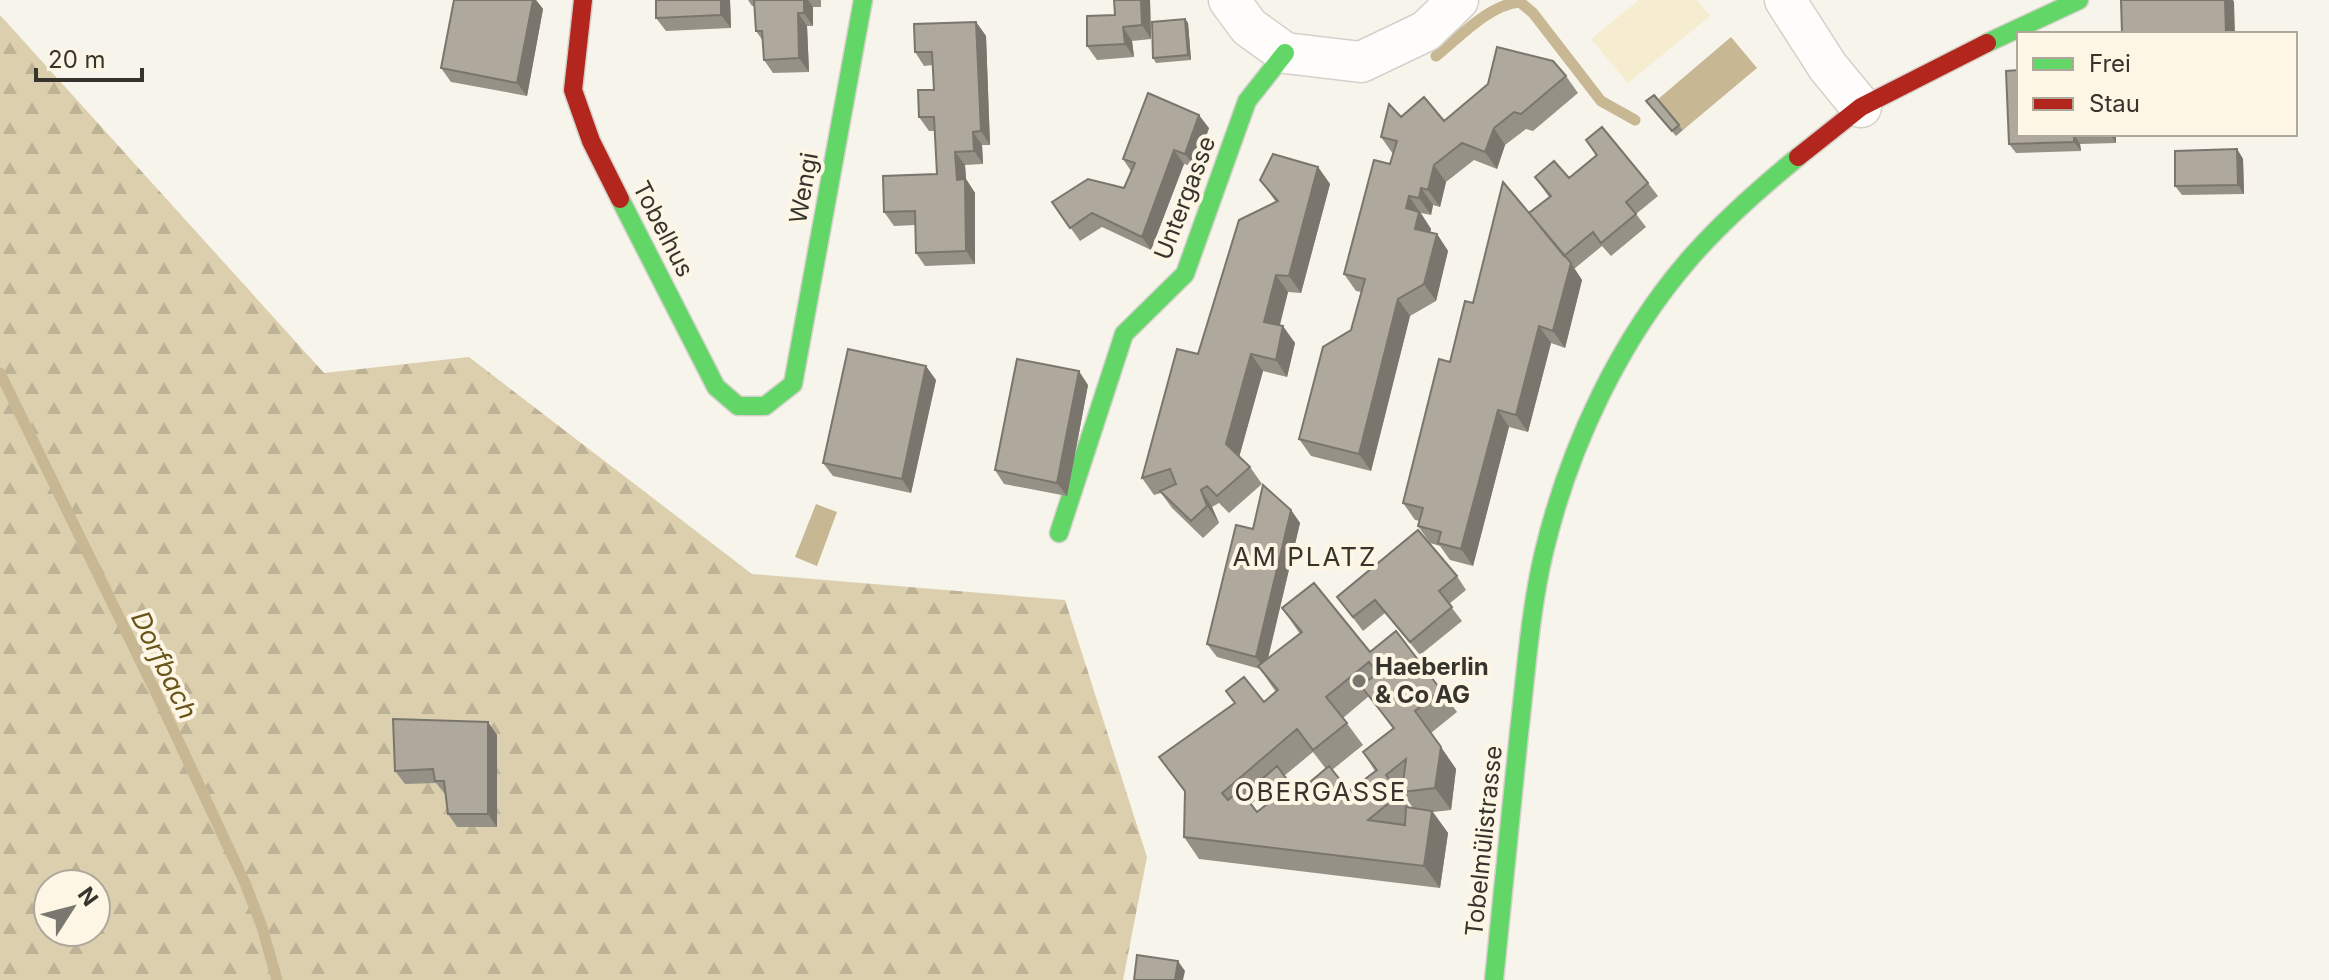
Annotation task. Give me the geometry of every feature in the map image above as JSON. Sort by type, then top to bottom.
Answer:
[{"type":"street","name":"Tobelhus","points":[[583,0],[573,90],[591,141],[716,387],[738,406],[765,406],[793,384]]},
{"type":"street","name":"Wengi","points":[[793,384],[863,0]]},
{"type":"street","points":[[1229,0],[1249,27],[1285,53],[1361,62],[1426,31],[1458,0]]},
{"type":"street","points":[[1785,0],[1828,67],[1861,107]]},
{"type":"street","name":"Tobelmülistrasse","points":[[1494,980],[1530,630],[1544,552],[1569,471],[1599,401],[1638,327],[1691,257],[1756,191],[1861,107],[1954,58],[2079,0]]},
{"type":"street","name":"Untergasse","points":[[1059,533],[1124,334],[1185,274],[1247,101],[1285,53]]},
{"type":"shaded area","points":[[1639,0],[1697,0],[1710,16],[1628,83],[1591,39]]},
{"type":"shaded area","points":[[1731,37],[1757,68],[1683,130],[1657,100]]},
{"type":"shaded area","points":[[816,504],[837,512],[817,566],[795,557]]},
{"type":"green space","points":[[0,15],[324,373],[469,357],[752,574],[1065,600],[1147,857],[1123,980],[0,980]]},
{"type":"building","points":[[454,0],[533,0],[517,83],[441,68]]},
{"type":"building","points":[[656,0],[721,0],[721,15],[656,18]]},
{"type":"building","points":[[754,0],[804,0],[804,13],[798,13],[799,58],[764,60],[762,31],[756,31]]},
{"type":"building","points":[[1114,0],[1141,0],[1142,25],[1123,27],[1125,44],[1087,46],[1087,16],[1115,15]]},
{"type":"building","points":[[2121,0],[2225,0],[2226,32],[2122,32]]},
{"type":"building","points":[[1185,19],[1188,55],[1153,58],[1152,22]]},
{"type":"building","points":[[976,22],[981,131],[973,132],[974,151],[955,152],[957,180],[965,179],[966,251],[916,253],[915,211],[884,212],[883,176],[937,174],[934,117],[919,117],[918,90],[934,90],[932,52],[915,52],[914,24]]},
{"type":"building","points":[[1497,47],[1553,61],[1566,76],[1521,114],[1514,112],[1494,128],[1485,152],[1462,143],[1434,165],[1428,190],[1421,188],[1419,198],[1409,196],[1406,208],[1419,212],[1415,229],[1437,234],[1424,284],[1398,299],[1359,454],[1299,439],[1323,347],[1351,330],[1365,279],[1344,274],[1374,160],[1390,164],[1397,141],[1381,137],[1389,104],[1401,117],[1424,97],[1444,121],[1488,84]]},
{"type":"building","points":[[2017,70],[2017,136],[2074,136],[2074,142],[2009,144],[2006,71]]},
{"type":"building","points":[[1148,93],[1199,115],[1185,154],[1174,150],[1142,237],[1092,213],[1070,228],[1052,202],[1088,179],[1124,188],[1135,163],[1123,159]]},
{"type":"building","points":[[1654,95],[1679,125],[1672,131],[1646,101]]},
{"type":"building","points":[[1602,127],[1648,183],[1626,202],[1636,214],[1601,243],[1593,232],[1564,256],[1529,213],[1551,196],[1535,177],[1554,161],[1569,178],[1597,155],[1586,140]]},
{"type":"building","points":[[2237,149],[2238,185],[2175,186],[2175,151]]},
{"type":"building","points":[[1273,154],[1318,167],[1289,276],[1276,275],[1264,322],[1283,326],[1276,360],[1251,354],[1226,444],[1250,467],[1217,496],[1207,486],[1201,490],[1207,506],[1191,521],[1160,491],[1176,484],[1170,469],[1142,478],[1177,349],[1198,354],[1239,220],[1278,201],[1260,180]]},
{"type":"building","points":[[1503,182],[1571,263],[1553,331],[1539,326],[1516,415],[1498,410],[1461,549],[1438,543],[1441,532],[1418,526],[1423,508],[1403,503],[1439,359],[1450,362],[1465,301],[1473,303]]},
{"type":"building","points":[[848,349],[926,366],[902,479],[823,463]]},
{"type":"building","points":[[1017,359],[1079,371],[1057,483],[995,470]]},
{"type":"building","points":[[1263,485],[1291,510],[1256,657],[1207,644],[1236,525],[1253,529]]},
{"type":"building","points":[[1418,530],[1457,576],[1439,591],[1452,607],[1410,642],[1375,600],[1353,617],[1337,597]]},
{"type":"building","points":[[1314,583],[1370,652],[1396,631],[1441,690],[1415,711],[1441,747],[1435,788],[1402,792],[1406,759],[1386,775],[1400,794],[1368,820],[1405,825],[1406,807],[1432,811],[1424,866],[1184,837],[1185,791],[1159,757],[1235,703],[1226,691],[1244,677],[1264,702],[1278,690],[1258,666],[1302,632],[1282,608]],"holes":[[[1369,662],[1378,673],[1361,686],[1394,728],[1363,752],[1377,770],[1349,791],[1329,766],[1297,793],[1277,766],[1261,780],[1275,798],[1257,812],[1240,790],[1228,800],[1222,793],[1297,729],[1313,750],[1347,723],[1326,697]]]},
{"type":"building","points":[[393,719],[488,722],[488,814],[448,814],[444,781],[435,781],[433,769],[395,771]]},
{"type":"building","points":[[1137,955],[1178,961],[1175,980],[1134,980]]},
{"type":"waterway","points":[[1436,56],[1486,15],[1508,4],[1520,2],[1533,13],[1601,101],[1635,120]]},
{"type":"waterway","name":"Dorfbach","points":[[0,373],[245,883],[277,980]]},
{"type":"traffic: fast","points":[[620,199],[716,387],[738,406],[765,406],[793,384],[863,0]]},
{"type":"traffic: fast","points":[[1987,43],[2079,0]]},
{"type":"traffic: fast","points":[[1059,533],[1124,334],[1185,274],[1247,101],[1285,53]]},
{"type":"traffic: fast","points":[[1494,980],[1532,619],[1544,552],[1568,473],[1600,395],[1642,322],[1666,288],[1717,230],[1798,157]]},
{"type":"traffic: jam","points":[[583,0],[573,90],[591,141],[620,199]]},
{"type":"traffic: jam","points":[[1798,157],[1861,107],[1987,43]]},
{"type":"place","name":"Haeberlin & Co AG","points":[[1359,681]]},
{"type":"district","name":"AM PLATZ","points":[[1305,557]]},
{"type":"district","name":"OBERGASSE","points":[[1321,792]]}]
